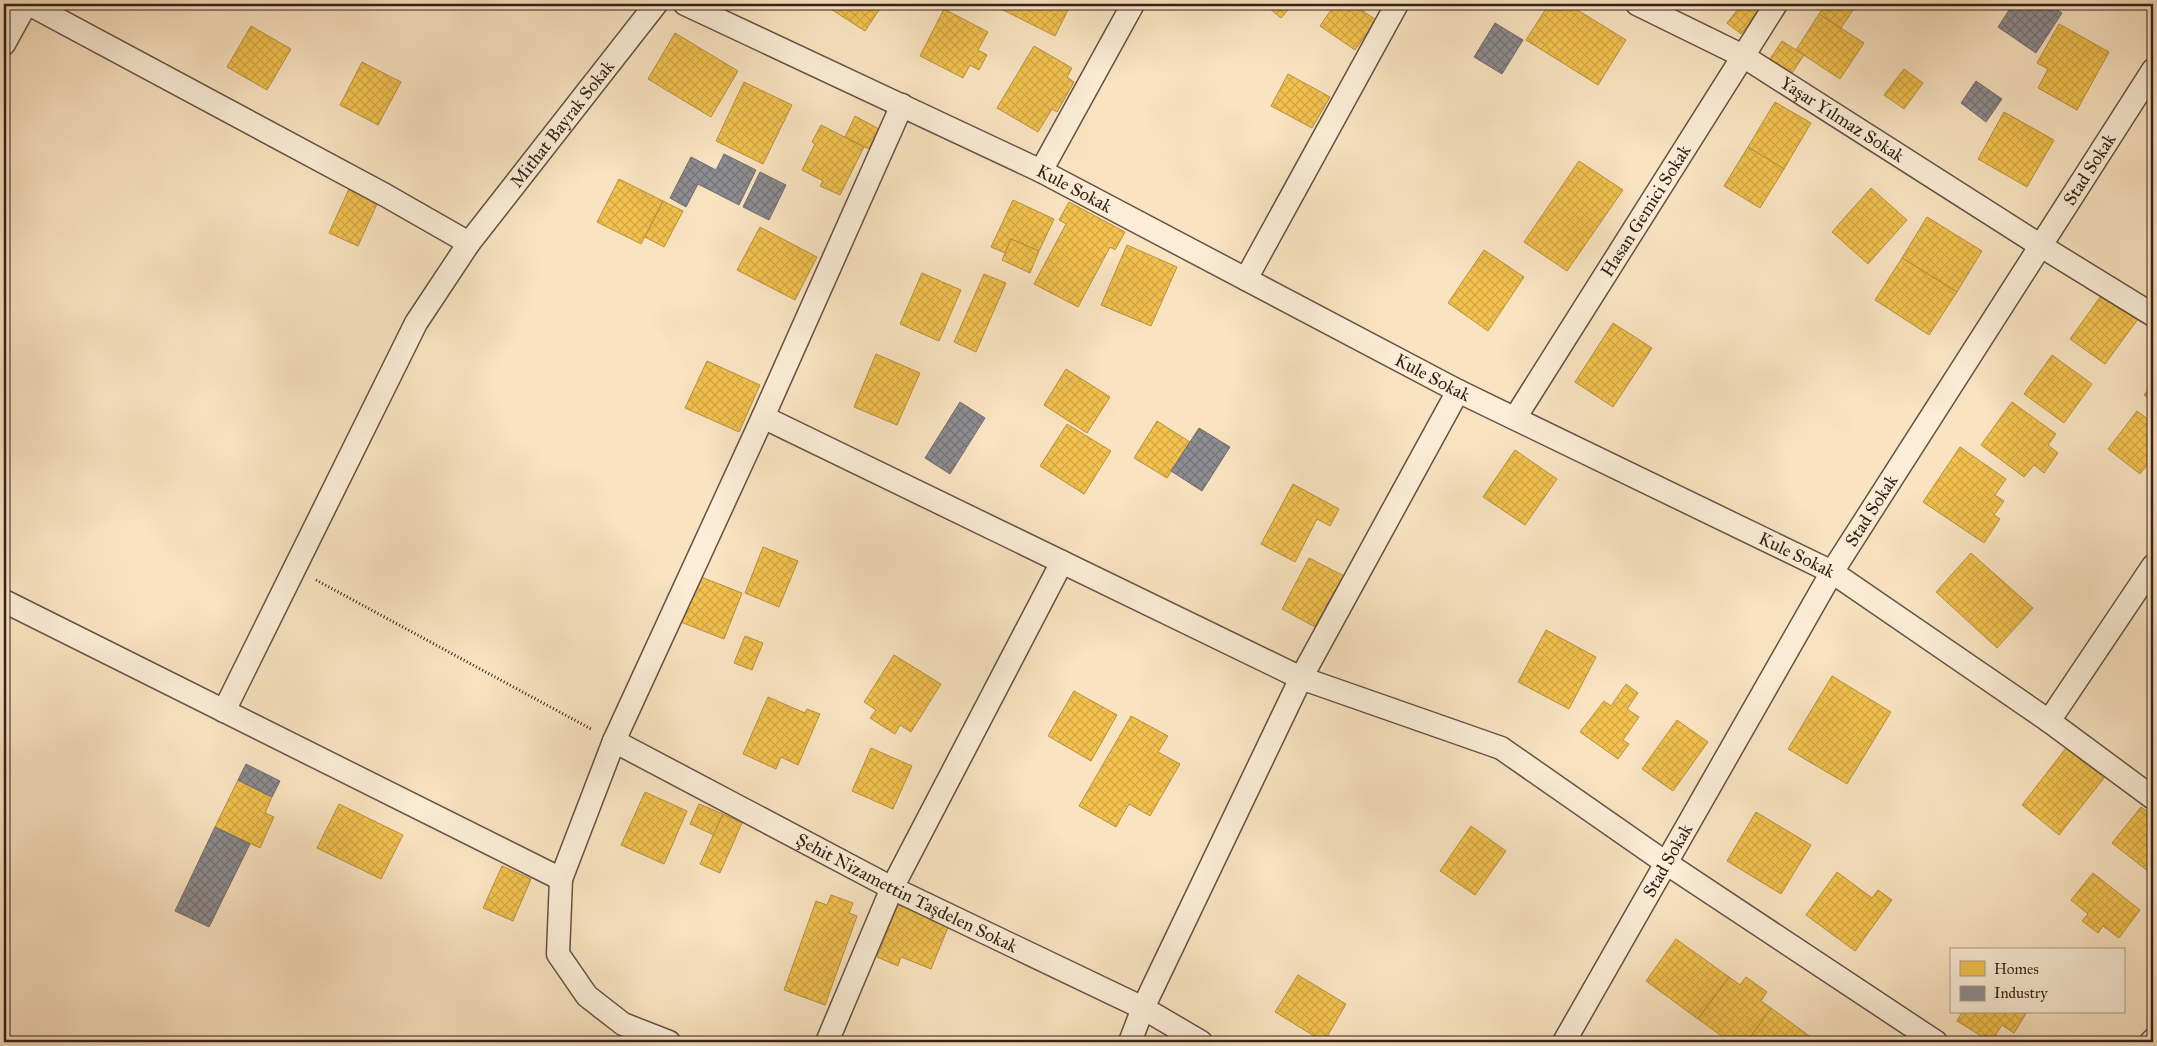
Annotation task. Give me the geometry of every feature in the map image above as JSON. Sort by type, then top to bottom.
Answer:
[{"type":"street","points":[[4,44],[27,4],[385,195],[469,243]]},
{"type":"street","name":"Mithat Bayrak Sokak","points":[[224,711],[416,323],[469,243],[656,4]]},
{"type":"street","name":"Kule Sokak","points":[[685,4],[1041,171],[1458,390],[1832,572],[2049,721],[2153,798]]},
{"type":"street","points":[[1041,171],[1133,4]]},
{"type":"street","points":[[1246,279],[1397,4]]},
{"type":"street","name":"Yaşar Yılmaz Sokak","points":[[1637,4],[1743,56],[2153,315]]},
{"type":"street","name":"Hasan Gemici Sokak","points":[[1515,418],[1776,4]]},
{"type":"street","name":"Stad Sokak","points":[[1564,1042],[1832,572],[2153,70]]},
{"type":"street","points":[[670,1042],[622,1024],[587,996],[558,954],[561,879],[614,741],[763,417],[902,105]]},
{"type":"street","points":[[1130,1042],[1143,1008],[1301,678],[1458,390]]},
{"type":"street","points":[[763,417],[1301,678],[1501,748],[1666,864],[1936,1042]]},
{"type":"street","points":[[827,1042],[892,888],[1062,562]]},
{"type":"street","points":[[2049,721],[2153,566]]},
{"type":"street","points":[[4,601],[561,879]]},
{"type":"street","name":"Şehit Nizamettin Taşdelen Sokak","points":[[614,741],[892,888],[1143,1008],[1200,1042]]},
{"type":"path","points":[[295,569],[614,741]]},
{"type":"building: Homes","points":[[823,4],[883,4],[865,31]]},
{"type":"building: Homes","points":[[1004,4],[1055,4],[1068,10],[1055,36],[1001,9]]},
{"type":"building: Homes","points":[[1264,4],[1293,4],[1281,18]]},
{"type":"building: Homes","points":[[1335,4],[1353,4],[1376,20],[1355,50],[1320,26]]},
{"type":"building: Homes","points":[[1549,4],[1568,4],[1626,40],[1598,85],[1526,40]]},
{"type":"building: Homes","points":[[1742,4],[1746,4],[1758,13],[1741,34],[1727,23]]},
{"type":"building: Homes","points":[[1825,4],[1857,4],[1841,28],[1819,14]]},
{"type":"building: Homes","points":[[944,9],[988,32],[978,50],[987,55],[979,70],[970,65],[963,78],[920,56]]},
{"type":"building: Homes","points":[[1819,14],[1864,43],[1840,79],[1796,50]]},
{"type":"building: Homes","points":[[2059,24],[2109,52],[2077,110],[2038,88],[2048,69],[2037,63]]},
{"type":"building: Homes","points":[[251,26],[291,49],[267,90],[227,67]]},
{"type":"building: Homes","points":[[675,33],[738,71],[711,117],[648,79]]},
{"type":"building: Homes","points":[[1782,41],[1804,55],[1792,73],[1770,59]]},
{"type":"building: Homes","points":[[1034,46],[1072,68],[1067,77],[1074,82],[1057,112],[1052,109],[1038,132],[997,108]]},
{"type":"building: Homes","points":[[362,62],[401,82],[378,125],[340,105]]},
{"type":"building: Homes","points":[[1904,69],[1923,83],[1904,109],[1884,95]]},
{"type":"building: Homes","points":[[1288,74],[1330,97],[1312,128],[1271,106]]},
{"type":"building: Homes","points":[[744,82],[792,105],[763,164],[716,141]]},
{"type":"building: Homes","points":[[1775,102],[1811,123],[1784,169],[1748,147]]},
{"type":"building: Homes","points":[[2004,112],[2054,140],[2027,187],[1978,159]]},
{"type":"building: Homes","points":[[855,116],[879,129],[869,149],[845,137]]},
{"type":"building: Homes","points":[[821,125],[864,147],[840,195],[820,186],[823,181],[802,170],[815,144],[812,142]]},
{"type":"building: Homes","points":[[1748,147],[1784,169],[1760,208],[1724,186]]},
{"type":"building: Homes","points":[[1579,161],[1623,190],[1567,271],[1524,242]]},
{"type":"building: Homes","points":[[619,179],[663,201],[641,244],[597,222]]},
{"type":"building: Homes","points":[[1871,188],[1907,220],[1868,264],[1832,232]]},
{"type":"building: Homes","points":[[349,189],[378,202],[358,246],[329,233]]},
{"type":"building: Homes","points":[[1013,200],[1054,219],[1039,251],[1011,239],[1005,253],[991,247]]},
{"type":"building: Homes","points":[[663,201],[683,211],[664,247],[645,237]]},
{"type":"building: Homes","points":[[1069,202],[1125,232],[1115,250],[1110,247],[1078,307],[1034,284],[1066,224],[1059,220]]},
{"type":"building: Homes","points":[[1927,217],[1982,251],[1957,292],[1902,258]]},
{"type":"building: Homes","points":[[760,227],[817,257],[795,300],[737,270]]},
{"type":"building: Homes","points":[[1011,239],[1039,251],[1030,273],[1002,260]]},
{"type":"building: Homes","points":[[1127,245],[1177,267],[1151,326],[1101,305]]},
{"type":"building: Homes","points":[[1484,250],[1524,277],[1488,331],[1448,303]]},
{"type":"building: Homes","points":[[1902,258],[1957,292],[1929,335],[1875,300]]},
{"type":"building: Homes","points":[[922,273],[961,290],[939,341],[900,324]]},
{"type":"building: Homes","points":[[984,274],[1006,283],[976,352],[954,342]]},
{"type":"building: Homes","points":[[2106,289],[2141,315],[2105,364],[2070,339]]},
{"type":"building: Homes","points":[[1613,323],[1652,348],[1613,407],[1575,382]]},
{"type":"building: Homes","points":[[876,354],[920,373],[897,425],[854,407]]},
{"type":"building: Homes","points":[[2052,355],[2092,384],[2064,423],[2024,394]]},
{"type":"building: Homes","points":[[707,361],[760,385],[739,432],[685,408]]},
{"type":"building: Homes","points":[[1066,369],[1110,397],[1087,433],[1044,405]]},
{"type":"building: Homes","points":[[2153,383],[2153,402],[2144,395]]},
{"type":"building: Homes","points":[[2012,402],[2056,434],[2048,445],[2058,453],[2044,473],[2034,465],[2024,477],[1981,445]]},
{"type":"building: Homes","points":[[2137,411],[2153,423],[2153,458],[2140,474],[2108,449]]},
{"type":"building: Homes","points":[[1157,421],[1190,442],[1167,478],[1134,458]]},
{"type":"building: Homes","points":[[1067,424],[1111,451],[1084,494],[1040,466]]},
{"type":"building: Homes","points":[[1960,447],[2006,479],[1995,495],[2004,501],[1994,515],[2000,519],[1984,543],[1923,502]]},
{"type":"building: Homes","points":[[1515,450],[1557,479],[1525,525],[1483,497]]},
{"type":"building: Homes","points":[[1293,484],[1339,509],[1330,526],[1317,519],[1295,562],[1261,544]]},
{"type":"building: Homes","points":[[763,547],[798,561],[779,607],[745,593]]},
{"type":"building: Homes","points":[[1971,553],[2033,608],[1997,648],[1936,592]]},
{"type":"building: Homes","points":[[1309,558],[1352,580],[1344,595],[1335,590],[1315,627],[1282,609]]},
{"type":"building: Homes","points":[[696,575],[742,593],[724,639],[678,621]]},
{"type":"building: Homes","points":[[1546,630],[1596,657],[1569,709],[1518,682]]},
{"type":"building: Homes","points":[[745,636],[763,643],[752,670],[734,663]]},
{"type":"building: Homes","points":[[894,655],[941,684],[911,732],[900,725],[895,734],[870,718],[876,710],[864,702]]},
{"type":"building: Homes","points":[[1832,676],[1891,712],[1847,784],[1788,749]]},
{"type":"building: Homes","points":[[1626,684],[1638,693],[1627,709],[1639,717],[1623,740],[1629,744],[1618,759],[1580,732],[1604,701],[1611,706]]},
{"type":"building: Homes","points":[[1074,691],[1117,715],[1091,761],[1048,736]]},
{"type":"building: Homes","points":[[768,697],[805,713],[807,709],[820,714],[798,765],[781,757],[776,769],[743,754]]},
{"type":"building: Homes","points":[[1131,716],[1168,736],[1158,752],[1180,764],[1150,816],[1129,804],[1116,827],[1079,806]]},
{"type":"building: Homes","points":[[1677,720],[1708,742],[1673,791],[1642,769]]},
{"type":"building: Homes","points":[[871,748],[912,766],[893,809],[852,791]]},
{"type":"building: Homes","points":[[2066,748],[2104,778],[2059,835],[2022,805]]},
{"type":"building: Homes","points":[[238,780],[272,797],[265,813],[274,817],[260,848],[215,827]]},
{"type":"building: Homes","points":[[645,792],[687,811],[664,864],[621,845]]},
{"type":"building: Homes","points":[[339,804],[403,835],[381,879],[317,848]]},
{"type":"building: Homes","points":[[699,804],[723,814],[714,835],[690,824]]},
{"type":"building: Homes","points":[[2141,807],[2153,816],[2153,867],[2149,872],[2112,843]]},
{"type":"building: Homes","points":[[1756,812],[1811,845],[1781,894],[1727,861]]},
{"type":"building: Homes","points":[[723,814],[742,823],[720,873],[700,864]]},
{"type":"building: Homes","points":[[1471,826],[1506,851],[1475,895],[1440,871]]},
{"type":"building: Homes","points":[[502,866],[531,879],[513,921],[483,908]]},
{"type":"building: Homes","points":[[1837,872],[1872,898],[1878,890],[1892,900],[1855,951],[1806,915]]},
{"type":"building: Homes","points":[[2093,873],[2140,910],[2119,938],[2103,926],[2098,933],[2082,921],[2088,914],[2071,900]]},
{"type":"building: Homes","points":[[831,895],[853,903],[849,913],[857,916],[825,1005],[784,990],[816,901],[827,905]]},
{"type":"building: Homes","points":[[898,905],[949,925],[931,969],[901,957],[898,966],[877,957]]},
{"type":"building: Homes","points":[[1676,939],[1729,977],[1698,1019],[1646,981]]},
{"type":"building: Homes","points":[[1298,975],[1346,1004],[1324,1042],[1275,1012]]},
{"type":"building: Homes","points":[[1729,977],[1740,985],[1746,977],[1767,992],[1761,1001],[1771,1008],[1747,1042],[1730,1042],[1698,1019]]},
{"type":"building: Homes","points":[[1771,1008],[1815,1040],[1813,1042],[1747,1042]]},
{"type":"building: Homes","points":[[1961,1014],[2026,1014],[2014,1033],[2002,1025],[1991,1042],[1957,1021]]},
{"type":"building: Industry","points":[[2013,4],[2049,4],[2062,13],[2036,53],[1998,27]]},
{"type":"building: Industry","points":[[1495,23],[1523,40],[1502,74],[1474,57]]},
{"type":"building: Industry","points":[[1976,81],[2002,99],[1986,122],[1961,103]]},
{"type":"building: Industry","points":[[724,154],[756,170],[739,205],[698,184],[686,207],[670,198],[691,157],[716,170]]},
{"type":"building: Industry","points":[[760,172],[786,185],[769,220],[743,207]]},
{"type":"building: Industry","points":[[960,402],[985,418],[950,474],[925,458]]},
{"type":"building: Industry","points":[[1199,428],[1230,447],[1202,491],[1171,471]]},
{"type":"building: Industry","points":[[246,764],[280,781],[272,797],[238,780]]},
{"type":"building: Industry","points":[[215,827],[250,844],[209,927],[175,911]]}]
